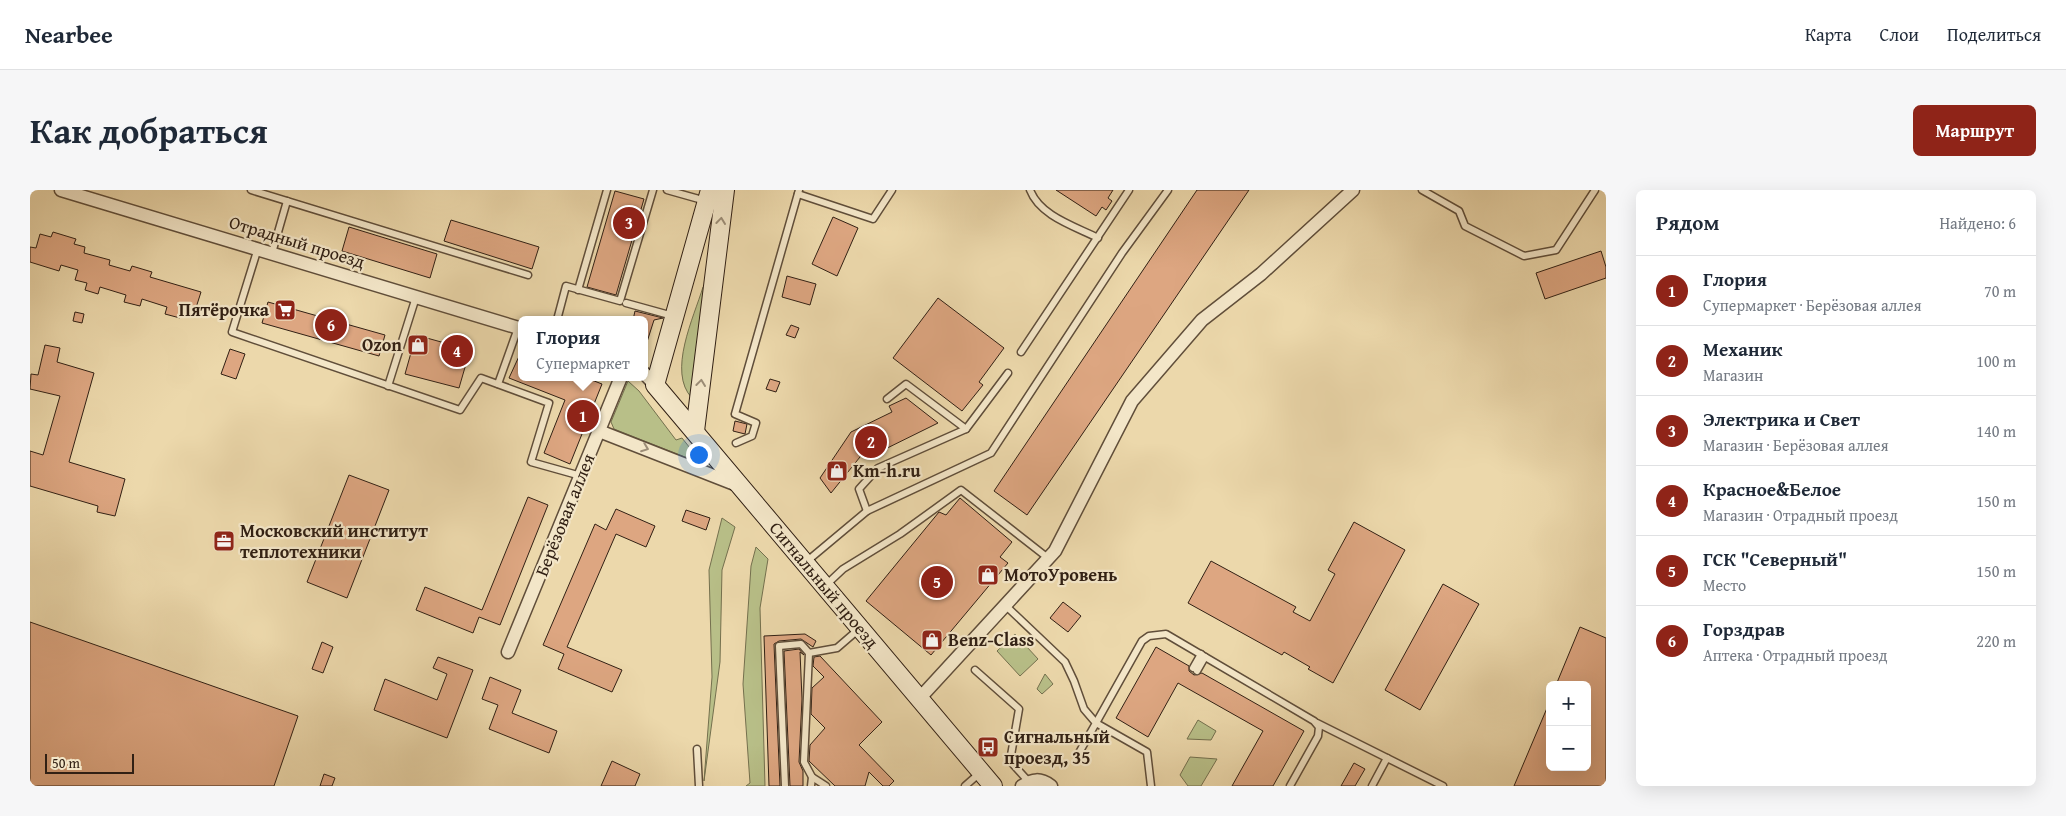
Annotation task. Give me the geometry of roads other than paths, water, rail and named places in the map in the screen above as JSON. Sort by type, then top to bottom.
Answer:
[{"type":"main road","points":[[695,431],[724,190]]},
{"type":"main road","points":[[649,379],[674,316],[709,196]]},
{"type":"main road","name":"Сигнальный проезд","points":[[649,379],[695,431],[738,485],[790,544],[993,786]]},
{"type":"street","name":"Отрадный проезд","points":[[61,190],[272,252],[518,328]]},
{"type":"street","points":[[919,699],[1055,551],[1132,401],[1202,320],[1261,274],[1353,190]]},
{"type":"street","name":"Берёзовая аллея","points":[[508,652],[619,381]]},
{"type":"street","points":[[599,431],[738,485]]},
{"type":"street","points":[[1025,784],[1043,780],[1051,786]]},
{"type":"lane","points":[[251,190],[528,275]]},
{"type":"lane","points":[[578,290],[607,190]]},
{"type":"lane","points":[[558,316],[566,286],[620,301],[653,190]]},
{"type":"lane","points":[[667,190],[709,196]]},
{"type":"lane","points":[[736,443],[752,436],[756,423],[735,414],[798,192],[873,219],[892,190]]},
{"type":"lane","points":[[1030,190],[1034,201],[1043,209],[1098,238]]},
{"type":"lane","points":[[1021,352],[1129,190]]},
{"type":"lane","points":[[805,563],[866,511],[991,453],[1122,253],[1168,190]]},
{"type":"lane","points":[[1422,190],[1459,211],[1464,226],[1524,256],[1556,250],[1595,190]]},
{"type":"lane","points":[[272,252],[287,201]]},
{"type":"lane","points":[[258,248],[232,332],[460,410],[481,378],[549,403],[530,462],[581,476]]},
{"type":"lane","points":[[388,386],[416,297]]},
{"type":"lane","points":[[626,303],[674,316]]},
{"type":"lane","points":[[498,384],[518,334]]},
{"type":"lane","points":[[866,511],[859,489],[878,468],[966,429],[1008,373]]},
{"type":"lane","points":[[888,399],[906,384],[966,429]]},
{"type":"lane","points":[[825,586],[843,568],[900,534],[961,490],[1048,558]]},
{"type":"lane","points":[[1005,605],[1065,662],[1084,710],[1096,723],[1147,752],[1151,786]]},
{"type":"lane","points":[[809,653],[837,648],[860,628]]},
{"type":"lane","points":[[1080,751],[1142,642],[1150,636],[1166,634],[1314,721],[1443,786]]},
{"type":"lane","points":[[785,786],[779,646],[801,644],[809,653],[804,762],[812,777],[826,786]]},
{"type":"lane","points":[[1195,669],[1203,656]]},
{"type":"lane","points":[[975,670],[1019,709],[1010,761],[1025,784]]},
{"type":"lane","points":[[1290,786],[1318,736],[1319,727],[1314,721]]},
{"type":"lane","points":[[697,749],[699,786]]},
{"type":"lane","points":[[1372,786],[1387,758]]},
{"type":"lane","points":[[965,786],[981,772]]},
{"type":"lane","points":[[811,786],[812,777]]},
{"type":"place","name":"Электрика и Свет","points":[[629,223]]},
{"type":"place","name":"Пятёрочка","points":[[285,310]]},
{"type":"place","name":"Горздрав","points":[[331,325]]},
{"type":"place","name":"Ozon","points":[[418,345]]},
{"type":"place","name":"Красное&Белое","points":[[457,351]]},
{"type":"place","name":"Глория","points":[[583,416]]},
{"type":"place","name":"Механик","points":[[871,442]]},
{"type":"place","name":"Km-h.ru","points":[[837,471]]},
{"type":"place","name":"Московский институт теплотехники","points":[[224,541]]},
{"type":"place","name":"МотоУровень","points":[[988,575]]},
{"type":"place","name":"ГСК \"Северный\"","points":[[937,582]]},
{"type":"place","name":"Benz-Class","points":[[932,640]]},
{"type":"place","name":"Сигнальный проезд, 35","points":[[988,747]]}]
